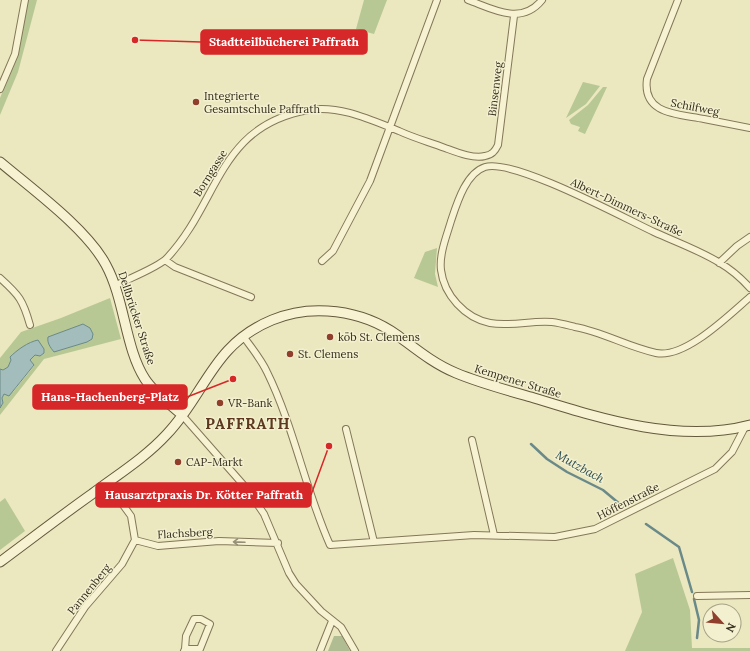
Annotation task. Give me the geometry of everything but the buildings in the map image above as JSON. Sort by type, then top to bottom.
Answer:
[{"type":"main road","name":"Dellbrücker Straße","points":[[0,162],[90,242],[105,263],[116,285],[138,365],[146,380],[182,415]]},
{"type":"main road","name":"Kempener Straße","points":[[0,562],[149,452],[167,434],[182,415],[220,358],[243,336],[271,320],[294,314],[317,310],[333,311],[362,318],[381,325],[396,334],[421,353],[454,372],[615,422],[648,428],[678,431],[711,430],[748,426]]},
{"type":"street","points":[[0,89],[16,54],[25,0]]},
{"type":"street","points":[[322,261],[333,251],[370,181],[437,0]]},
{"type":"street","points":[[468,0],[514,16],[532,9],[542,0]]},
{"type":"street","name":"Schilfweg","points":[[678,0],[647,79],[647,92],[656,106],[670,113],[750,128]]},
{"type":"street","name":"Binsenweg","points":[[389,127],[461,154],[484,157],[495,151],[498,145],[514,16]]},
{"type":"street","name":"Borngasse","points":[[116,285],[166,260],[184,236],[223,166],[241,144],[269,123],[285,116],[310,110],[335,110],[389,127]]},
{"type":"street","name":"Albert-Dimmers-Straße","points":[[750,288],[738,276],[719,263],[546,181],[497,166],[486,166],[476,172],[468,180],[454,212],[445,243],[441,269],[448,294],[466,312],[475,318],[491,323],[557,323],[582,328],[658,354],[684,348],[701,338],[750,297]]},
{"type":"street","points":[[719,263],[737,246],[750,237]]},
{"type":"street","points":[[166,260],[175,267],[251,297]]},
{"type":"street","points":[[0,278],[17,293],[25,307],[30,325]]},
{"type":"street","name":"Höffenstraße","points":[[243,336],[263,364],[280,400],[298,458],[330,545],[494,535],[555,537],[595,530],[715,469],[732,452],[748,426]]},
{"type":"street","points":[[182,415],[247,489],[264,514],[278,543],[289,573],[296,584],[320,612],[341,627],[355,651]]},
{"type":"street","points":[[346,429],[374,542]]},
{"type":"street","points":[[472,440],[494,535]]},
{"type":"street","points":[[107,483],[131,516],[135,540]]},
{"type":"street","name":"Flachsberg","points":[[135,540],[158,546],[219,541],[278,543]]},
{"type":"street","name":"Pannenberg","points":[[56,651],[85,607],[122,564],[135,540]]},
{"type":"street","points":[[697,596],[750,595]]},
{"type":"street","points":[[194,619],[201,619],[210,624],[200,649],[184,650],[186,636],[194,619]]},
{"type":"street","points":[[320,651],[332,621]]},
{"type":"green space","points":[[28,0],[37,0],[18,72],[0,115],[0,98],[19,50]]},
{"type":"green space","points":[[364,0],[387,0],[374,34],[356,29]]},
{"type":"green space","points":[[583,82],[600,86],[586,104],[566,118]]},
{"type":"green space","points":[[603,87],[607,87],[585,134],[578,131],[580,127],[571,124],[569,120],[588,105]]},
{"type":"green space","points":[[437,248],[435,274],[438,287],[414,278],[425,252]]},
{"type":"green space","points":[[110,298],[121,339],[44,359],[0,415],[0,408],[3,403],[2,398],[4,394],[13,392],[34,366],[30,360],[35,355],[25,345],[19,351],[14,353],[8,367],[3,370],[0,369],[0,358],[21,332]]},
{"type":"green space","points":[[5,498],[25,531],[0,550],[0,502]]},
{"type":"green space","points":[[673,558],[690,610],[692,648],[750,648],[750,651],[625,651],[642,612],[635,574]]},
{"type":"green space","points":[[334,636],[342,636],[350,651],[328,651]]},
{"type":"water","points":[[83,324],[90,328],[93,334],[92,339],[87,342],[54,352],[49,345],[48,337]]},
{"type":"water","points":[[38,340],[44,349],[44,353],[40,356],[35,355],[30,360],[34,365],[9,396],[4,394],[2,398],[3,403],[0,408],[0,369],[3,370],[8,367],[11,360],[10,357],[19,349]]},
{"type":"waterway","name":"Mutzbach","points":[[531,444],[547,459],[567,472],[603,490],[621,505]]},
{"type":"waterway","name":"Mutzbach","points":[[646,524],[679,547],[692,592]]},
{"type":"waterway","name":"Mutzbach","points":[[694,599],[699,620],[697,638]]},
{"type":"place","name":"Stadtteilbücherei Paffrath","points":[[135,40]]},
{"type":"place","name":"Integrierte Gesamtschule Paffrath","points":[[196,102]]},
{"type":"place","name":"köb St. Clemens","points":[[330,337]]},
{"type":"place","name":"St. Clemens","points":[[290,354]]},
{"type":"place","name":"Hans-Hachenberg-Platz","points":[[233,379]]},
{"type":"place","name":"VR-Bank","points":[[220,403]]},
{"type":"place","name":"Hausarztpraxis Dr. Kötter Paffrath","points":[[329,446]]},
{"type":"place","name":"CAP-Markt","points":[[178,462]]},
{"type":"district","name":"PAFFRATH","points":[[248,424]]}]
